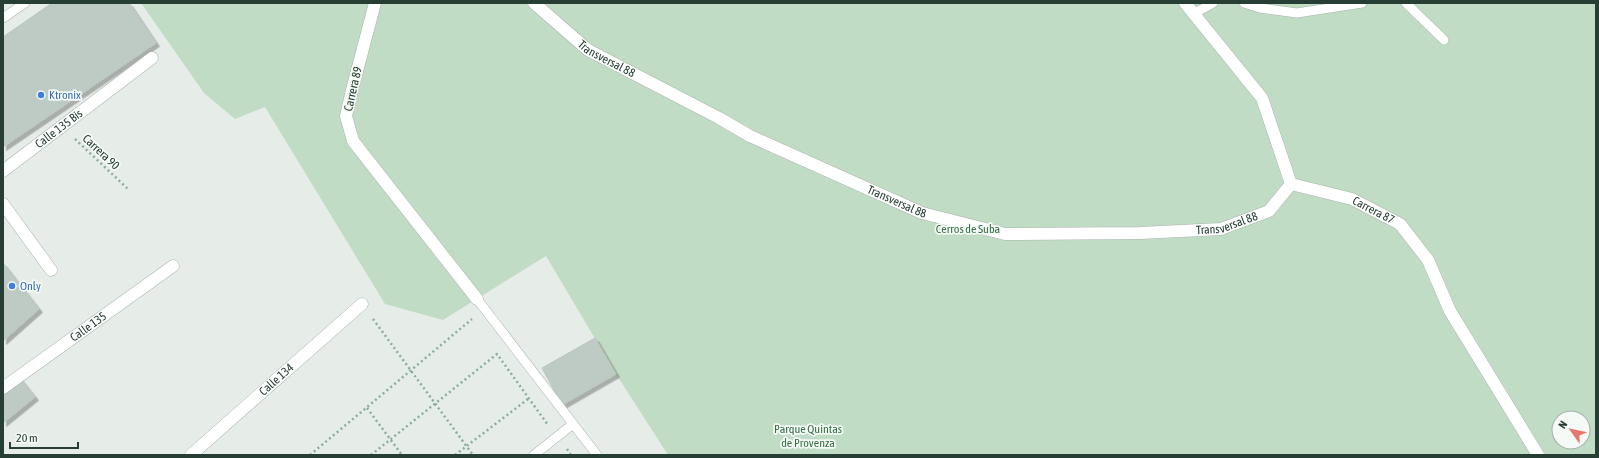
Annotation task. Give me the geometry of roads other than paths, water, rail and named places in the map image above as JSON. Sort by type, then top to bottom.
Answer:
[{"type":"street","name":"Carrera 89","points":[[375,3],[346,116],[353,141],[480,304]]},
{"type":"street","name":"Transversal 88","points":[[534,3],[588,50],[719,118],[750,136],[922,213],[1005,234],[1140,233],[1221,229],[1269,211],[1292,184]]},
{"type":"street","points":[[1185,3],[1262,98],[1292,184]]},
{"type":"street","name":"Calle 135 Bis","points":[[3,171],[152,58]]},
{"type":"street","name":"Carrera 87","points":[[1292,184],[1352,199],[1400,224],[1428,260],[1450,311],[1538,455]]},
{"type":"street","points":[[3,204],[51,270]]},
{"type":"street","name":"Calle 135","points":[[3,388],[173,266]]},
{"type":"street","name":"Calle 134","points":[[191,455],[362,304]]},
{"type":"lane","points":[[3,18],[25,3]]},
{"type":"lane","points":[[1193,14],[1213,3]]},
{"type":"lane","points":[[1244,3],[1260,8],[1297,13],[1362,3]]},
{"type":"lane","points":[[1406,3],[1444,40]]},
{"type":"lane","points":[[480,304],[597,455]]},
{"type":"lane","points":[[534,455],[573,424]]},
{"type":"place","name":"Ktronix","points":[[41,95]]},
{"type":"place","name":"Only","points":[[12,286]]},
{"type":"park label","name":"Cerros de Suba","points":[[968,229]]},
{"type":"park label","name":"Parque Quintas de Provenza","points":[[808,436]]}]
